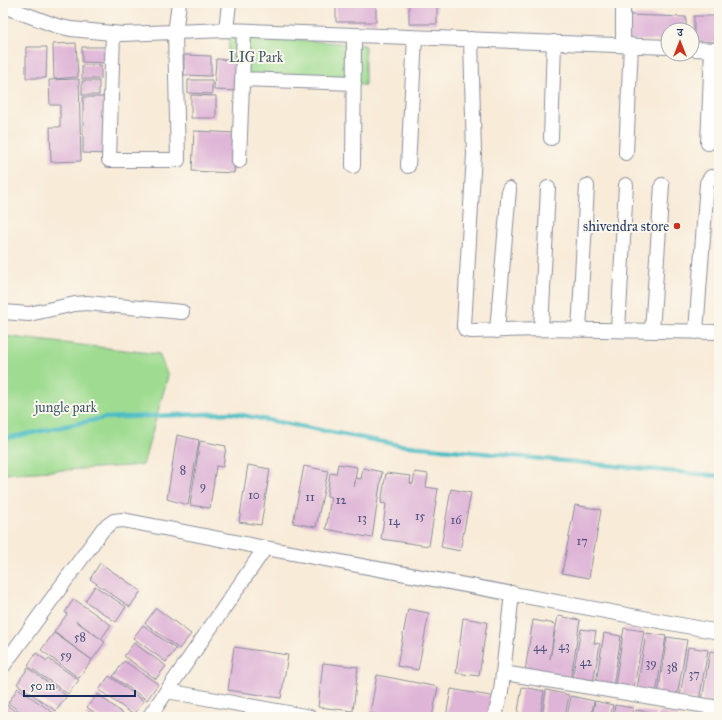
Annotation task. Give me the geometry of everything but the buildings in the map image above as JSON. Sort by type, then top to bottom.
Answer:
[{"type":"street","points":[[113,33],[109,160],[178,160],[175,33],[179,3]]},
{"type":"street","points":[[226,30],[228,3]]},
{"type":"street","points":[[623,3],[627,45],[626,153]]},
{"type":"street","points":[[3,6],[57,26],[113,33],[175,33],[226,30],[660,47]]},
{"type":"street","points":[[239,161],[244,31]]},
{"type":"street","points":[[353,166],[354,35]]},
{"type":"street","points":[[408,166],[415,38]]},
{"type":"street","points":[[470,39],[474,154],[464,326],[466,330],[497,331],[541,329],[719,332]]},
{"type":"street","points":[[551,138],[554,42]]},
{"type":"street","points":[[700,49],[715,50],[708,143]]},
{"type":"street","points":[[242,79],[354,83]]},
{"type":"street","points":[[696,332],[707,183],[711,177],[719,178]]},
{"type":"street","points":[[618,330],[626,185]]},
{"type":"street","points":[[652,331],[662,185]]},
{"type":"street","points":[[579,330],[587,186]]},
{"type":"street","points":[[541,329],[548,188]]},
{"type":"street","points":[[497,331],[509,189]]},
{"type":"street","points":[[3,312],[29,314],[75,304],[87,303],[182,312]]},
{"type":"street","points":[[3,666],[103,529],[114,521],[123,520],[265,548],[719,632]]},
{"type":"street","points":[[149,717],[265,548]]},
{"type":"street","points":[[495,717],[501,691],[512,593]]},
{"type":"street","points":[[503,673],[719,708]]},
{"type":"street","points":[[167,691],[310,717]]},
{"type":"green space","name":"LIG Park","points":[[229,34],[365,45],[365,85],[227,78]]},
{"type":"green space","name":"jungle park","points":[[3,336],[159,354],[168,376],[143,465],[3,474]]},
{"type":"waterway","points":[[3,439],[104,418],[231,413],[399,445],[719,476]]},
{"type":"place","name":"shivendra store","points":[[677,226]]}]
